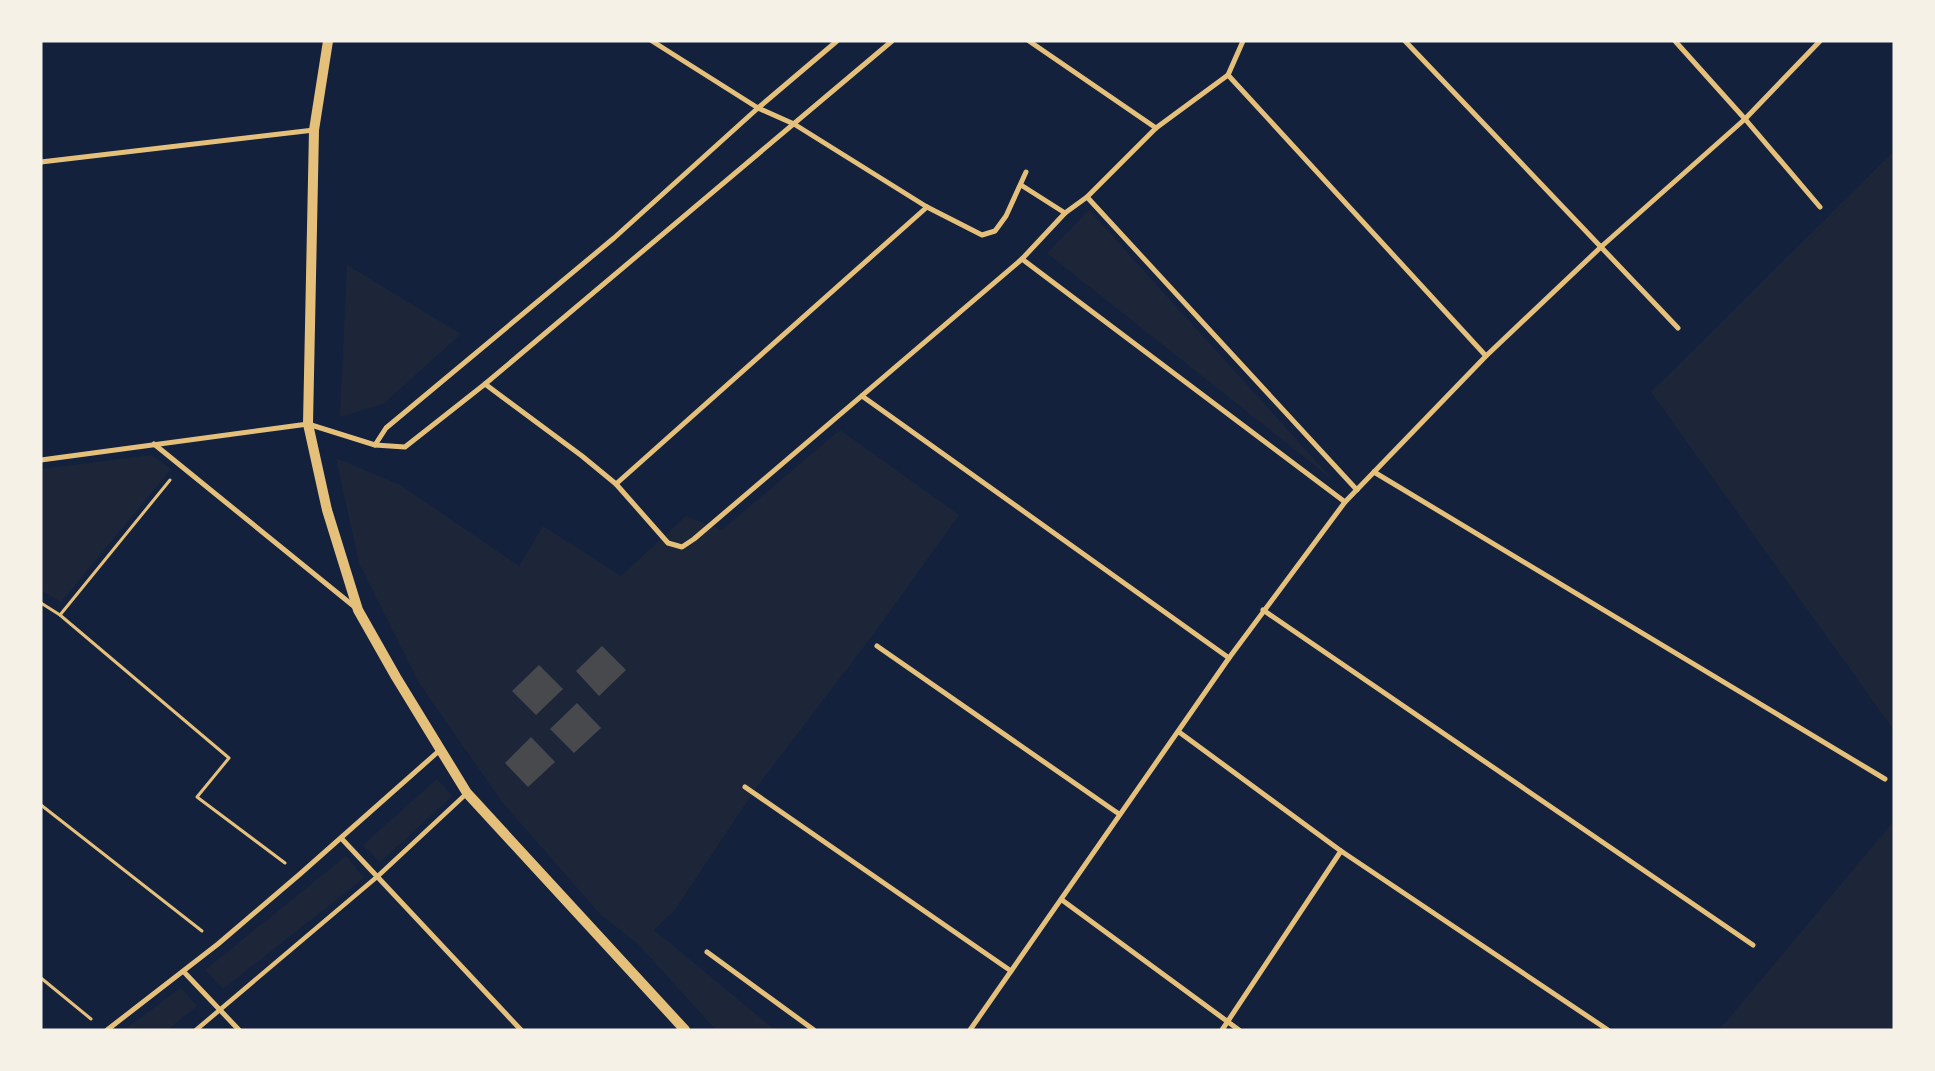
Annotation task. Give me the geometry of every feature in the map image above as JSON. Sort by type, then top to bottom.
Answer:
[{"type":"main road","points":[[328,41],[314,130],[308,424],[327,510],[358,610],[467,793],[685,1030]]},
{"type":"street","points":[[652,41],[758,108],[794,124],[927,207],[982,235],[995,231],[1006,216],[1026,172]]},
{"type":"street","points":[[375,444],[386,428],[614,238],[758,108],[837,41]]},
{"type":"street","points":[[41,460],[308,424],[375,444],[405,447],[485,384],[892,41]]},
{"type":"street","points":[[1029,41],[1156,128]]},
{"type":"street","points":[[485,384],[582,456],[616,484],[668,543],[682,547],[694,539],[1022,259],[1065,213],[1087,197],[1156,128],[1228,75],[1243,41]]},
{"type":"street","points":[[1405,41],[1678,328]]},
{"type":"street","points":[[1675,41],[1820,207]]},
{"type":"street","points":[[970,1030],[1263,610],[1345,502],[1486,356],[1602,246],[1745,120],[1820,41]]},
{"type":"street","points":[[1228,75],[1486,356]]},
{"type":"street","points":[[41,162],[314,130]]},
{"type":"street","points":[[1020,186],[1065,213]]},
{"type":"street","points":[[1087,197],[1358,490]]},
{"type":"street","points":[[616,484],[927,207]]},
{"type":"street","points":[[1022,259],[1345,502]]},
{"type":"street","points":[[862,396],[1229,658]]},
{"type":"street","points":[[154,444],[358,610]]},
{"type":"street","points":[[1374,472],[1885,779]]},
{"type":"street","points":[[1263,610],[1753,945]]},
{"type":"street","points":[[877,646],[1119,814]]},
{"type":"street","points":[[1178,732],[1341,851],[1608,1030]]},
{"type":"street","points":[[107,1030],[218,944],[440,750]]},
{"type":"street","points":[[745,787],[1011,971]]},
{"type":"street","points":[[196,1030],[378,876],[467,793]]},
{"type":"street","points":[[341,838],[521,1030]]},
{"type":"street","points":[[1222,1030],[1341,851]]},
{"type":"street","points":[[1062,900],[1239,1030]]},
{"type":"street","points":[[707,952],[814,1030]]},
{"type":"street","points":[[184,972],[239,1030]]},
{"type":"path","points":[[60,615],[182,466]]},
{"type":"path","points":[[41,603],[60,615],[229,758],[196,797],[300,874]]},
{"type":"path","points":[[41,805],[218,944]]},
{"type":"path","points":[[41,978],[97,1024]]},
{"type":"shaded area","points":[[1894,151],[1894,730],[1651,392]]},
{"type":"shaded area","points":[[1089,210],[1333,480],[1047,253]]},
{"type":"shaded area","points":[[347,265],[461,334],[383,404],[340,417]]},
{"type":"shaded area","points":[[840,430],[959,515],[875,632],[756,788],[674,911],[654,930],[775,1030],[716,1030],[638,944],[601,915],[502,802],[419,683],[359,563],[336,458],[400,485],[519,566],[543,526],[621,576],[686,516],[722,530]]},
{"type":"shaded area","points":[[151,455],[171,469],[61,602],[41,590],[41,469]]},
{"type":"shaded area","points":[[437,779],[452,796],[380,862],[363,845]]},
{"type":"shaded area","points":[[1894,821],[1894,1030],[1719,1030]]},
{"type":"shaded area","points":[[346,856],[364,878],[223,989],[205,970]]},
{"type":"shaded area","points":[[181,988],[197,1006],[167,1030],[124,1030]]},
{"type":"building","points":[[602,646],[626,670],[599,696],[576,671]]},
{"type":"building","points":[[539,665],[563,689],[536,715],[512,691]]},
{"type":"building","points":[[577,703],[601,728],[574,753],[550,729]]},
{"type":"building","points":[[531,737],[555,762],[528,787],[505,763]]}]
